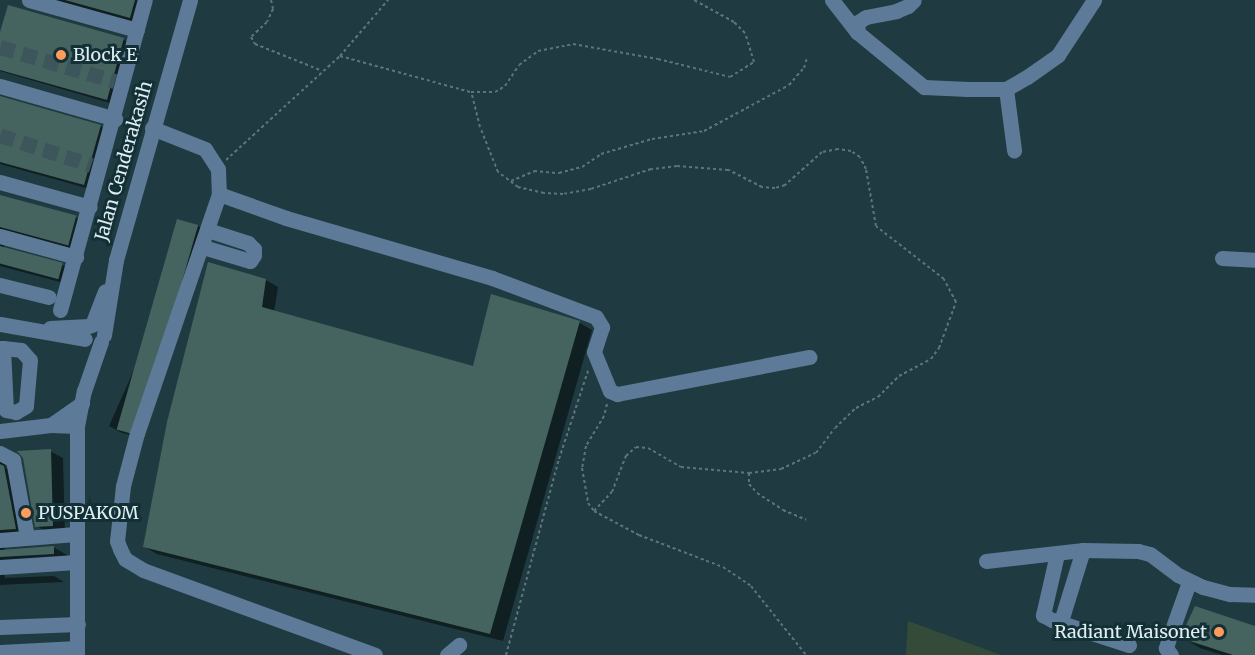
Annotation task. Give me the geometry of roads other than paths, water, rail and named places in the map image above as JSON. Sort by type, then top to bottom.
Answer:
[{"type":"street","points":[[29,0],[137,30]]},
{"type":"street","points":[[60,310],[90,207],[96,166],[115,119],[120,82],[145,0]]},
{"type":"street","points":[[832,0],[857,32],[924,87],[1006,88],[1028,77],[1058,56],[1094,0]]},
{"type":"street","points":[[857,32],[858,22],[866,17],[896,11],[908,6],[914,0]]},
{"type":"street","name":"Jalan Cenderakasih","points":[[83,397],[93,335],[117,260],[189,1]]},
{"type":"street","points":[[0,86],[115,119]]},
{"type":"street","points":[[1006,88],[1014,150]]},
{"type":"street","points":[[152,128],[205,149],[218,169],[219,194],[203,247],[137,433],[123,486],[117,541],[120,549],[125,559],[143,570],[375,655]]},
{"type":"street","points":[[0,182],[90,207]]},
{"type":"street","points":[[219,194],[286,218],[492,278],[551,301],[581,309],[596,317],[602,327],[594,352],[610,392],[617,394],[809,357]]},
{"type":"street","points":[[203,247],[250,261],[254,255],[254,249],[248,243],[208,230]]},
{"type":"street","points":[[0,236],[76,257]]},
{"type":"street","points":[[1222,258],[1255,260]]},
{"type":"street","points":[[0,285],[49,297]]},
{"type":"street","points":[[0,324],[22,329],[93,335]]},
{"type":"street","points":[[51,425],[83,397]]},
{"type":"street","points":[[0,652],[77,651],[77,426],[83,397]]},
{"type":"street","points":[[51,425],[68,440],[77,455]]},
{"type":"street","points":[[0,432],[51,425],[77,426]]},
{"type":"street","points":[[0,453],[13,460],[27,537]]},
{"type":"street","points":[[0,540],[76,534]]},
{"type":"street","points":[[986,561],[1083,550],[1124,549],[1150,554],[1189,582],[1230,594],[1255,595]]},
{"type":"street","points":[[1060,621],[1083,550]]},
{"type":"street","points":[[1057,554],[1043,608],[1046,618],[1129,645]]},
{"type":"street","points":[[0,567],[76,562]]},
{"type":"street","points":[[1171,655],[1166,648],[1189,582]]},
{"type":"street","points":[[0,627],[78,624]]},
{"type":"tunnel","points":[[0,47],[115,81]]},
{"type":"tunnel","points":[[0,135],[91,165]]},
{"type":"place","name":"Block E","points":[[61,55]]},
{"type":"place","name":"PUSPAKOM","points":[[26,513]]},
{"type":"place","name":"Radiant Maisonet","points":[[1219,632]]}]
